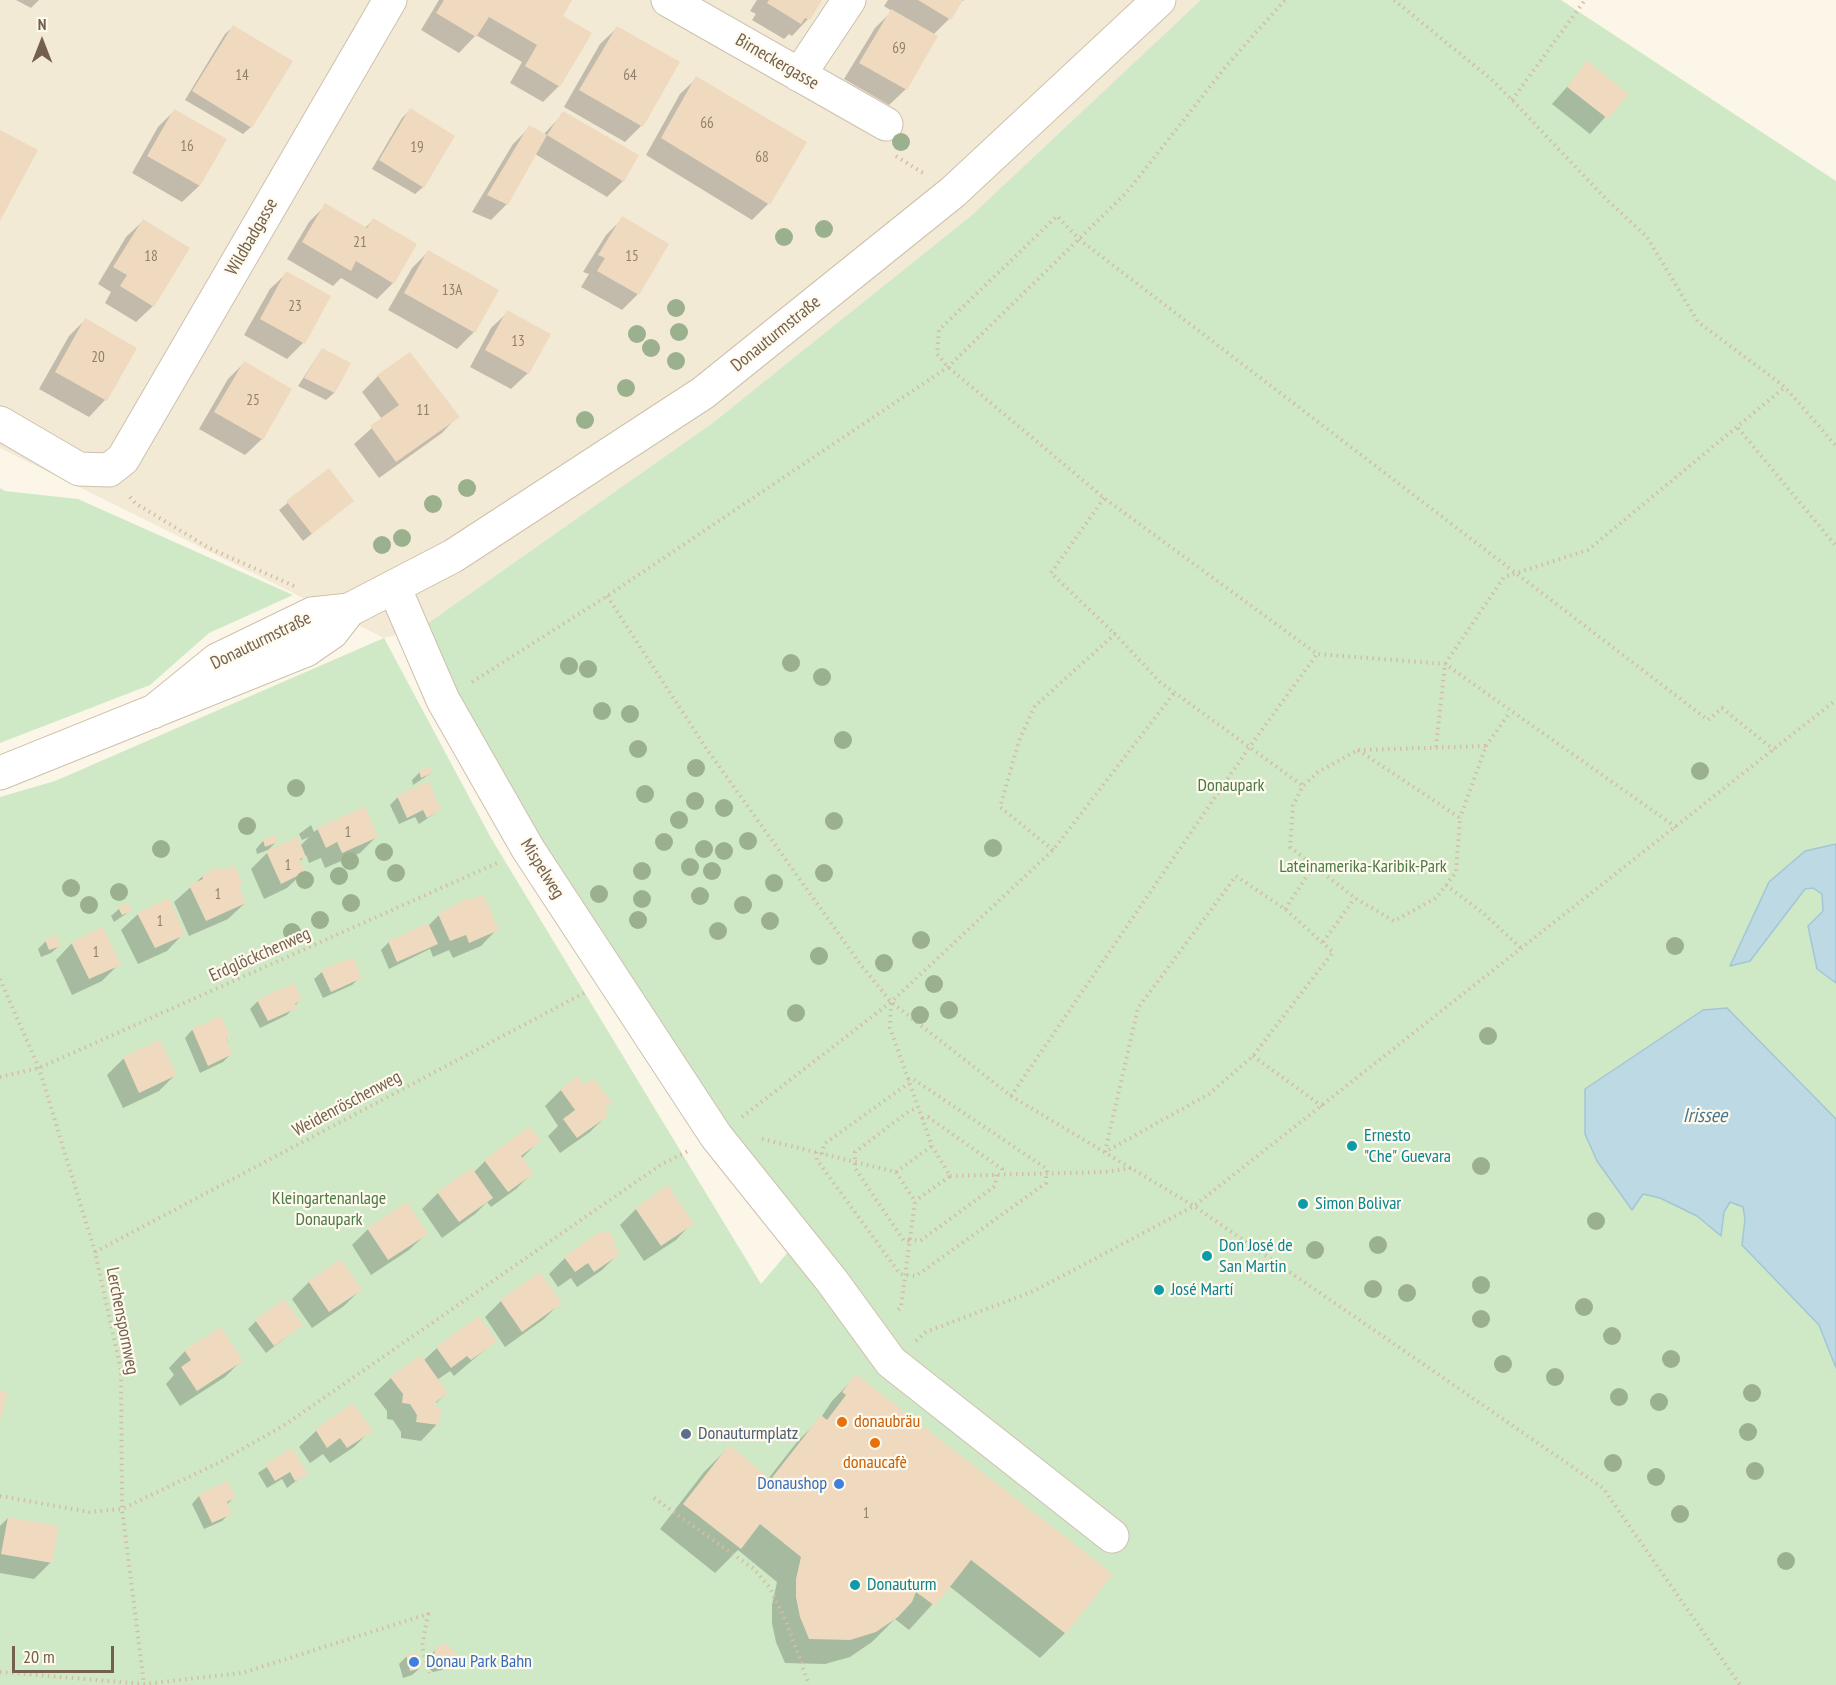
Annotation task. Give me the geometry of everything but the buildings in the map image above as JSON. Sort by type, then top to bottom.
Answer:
[{"type":"street","name":"Wildbadgasse","points":[[109,470],[123,459],[390,0]]},
{"type":"street","name":"Birneckergasse","points":[[668,0],[886,124]]},
{"type":"street","points":[[799,75],[849,0]]},
{"type":"street","name":"Donauturmstraße","points":[[0,773],[306,650],[332,632],[349,610],[453,556],[703,393],[953,192],[1160,0]]},
{"type":"street","points":[[0,423],[79,469],[109,470]]},
{"type":"street","name":"Mispelweg","points":[[394,587],[443,700],[528,849],[716,1137]]},
{"type":"street","points":[[716,1137],[832,1281],[891,1362],[1112,1536]]},
{"type":"path","points":[[443,700],[607,596],[948,367],[1127,192],[1227,65],[1286,0]]},
{"type":"path","points":[[1394,0],[1491,79],[1512,100],[1605,198],[1647,237],[1698,322],[1785,387],[1836,446]]},
{"type":"path","points":[[1512,100],[1585,0]]},
{"type":"path","points":[[1676,827],[1445,664],[1317,654],[1104,498],[948,367],[937,354],[939,330],[1058,216],[1080,240],[1708,720],[1722,708],[1774,750]]},
{"type":"path","points":[[1436,747],[1445,664],[1504,577],[1588,550],[1738,429],[1785,387]]},
{"type":"path","points":[[1738,429],[1836,546]]},
{"type":"path","points":[[109,470],[135,503],[209,548],[301,589]]},
{"type":"path","points":[[1104,498],[1051,573],[1115,634],[1160,682],[1248,749],[1303,786]]},
{"type":"path","points":[[607,596],[706,748],[861,965],[891,1002],[1011,1096],[1194,1206],[1603,1488],[1740,1685]]},
{"type":"path","points":[[1053,850],[1000,807],[1020,738],[1035,706],[1115,634]]},
{"type":"path","points":[[1011,1096],[1248,749],[1317,654]]},
{"type":"path","points":[[0,1496],[89,1512],[122,1509],[218,1463],[286,1424],[662,1164],[716,1137],[891,1002],[1053,850],[1174,693]]},
{"type":"path","points":[[891,1362],[926,1332],[1034,1291],[1194,1206],[1323,1107],[1836,700]]},
{"type":"path","points":[[1486,746],[1358,750],[1318,772],[1303,786],[1293,805],[1290,847],[1355,898],[1394,921],[1436,898],[1456,872],[1460,818],[1486,746],[1510,712]]},
{"type":"path","points":[[1358,750],[1460,818]]},
{"type":"path","name":"Erdglöckchenweg","points":[[0,1077],[39,1068],[528,849]]},
{"type":"path","points":[[1285,909],[1313,867]]},
{"type":"path","points":[[1236,876],[1285,909],[1333,952],[1253,1056],[1209,1094],[1105,1152],[1137,1008],[1236,876]]},
{"type":"path","points":[[1446,885],[1483,913],[1522,949]]},
{"type":"path","points":[[1323,942],[1355,898]]},
{"type":"path","name":"Lerchenspornweg","points":[[0,979],[39,1068],[95,1252],[121,1370],[122,1509],[144,1684]]},
{"type":"path","name":"Weidenröschenweg","points":[[95,1252],[611,979]]},
{"type":"path","points":[[891,1002],[890,1029],[932,1146],[950,1176]]},
{"type":"path","points":[[1253,1056],[1323,1107]]},
{"type":"path","points":[[816,1152],[817,1160],[900,1275],[916,1276],[1046,1184],[1047,1169],[913,1079],[824,1144],[822,1154]]},
{"type":"path","points":[[918,1108],[909,1111],[855,1152],[855,1168],[904,1240],[920,1240],[996,1186],[1002,1169],[928,1117],[922,1118]]},
{"type":"path","points":[[716,1137],[756,1138],[896,1172],[915,1201],[901,1307]]},
{"type":"path","points":[[896,1172],[932,1146]]},
{"type":"path","points":[[915,1201],[950,1176],[1131,1168]]},
{"type":"path","points":[[654,1498],[754,1569],[770,1588],[786,1621],[809,1685]]},
{"type":"path","points":[[0,1672],[144,1684],[242,1673],[428,1614],[422,1647],[429,1673]]},
{"type":"shaded area","points":[[0,0],[1204,0],[990,206],[714,422],[421,628],[384,638],[0,448]]},
{"type":"green space","name":"Donaupark","points":[[1201,0],[1561,0],[1836,181],[1836,1685],[0,1685],[0,797],[55,781],[384,638],[491,838],[761,1284],[805,1232],[538,858],[421,628],[714,422],[971,216]]},
{"type":"green space","points":[[0,488],[5,491],[78,499],[293,595],[209,633],[150,685],[0,743]]},
{"type":"water","points":[[1836,844],[1836,983],[1817,969],[1808,926],[1823,911],[1822,894],[1813,888],[1805,889],[1750,961],[1730,966],[1769,882],[1805,851]]},
{"type":"water","name":"Irissee","points":[[1727,1008],[1836,1119],[1836,1368],[1819,1325],[1742,1245],[1745,1219],[1743,1207],[1730,1202],[1724,1212],[1721,1236],[1697,1216],[1660,1198],[1643,1194],[1632,1210],[1597,1161],[1585,1134],[1585,1089],[1703,1010]]},
{"type":"place","name":"Ernesto \"Che\" Guevara","points":[[1352,1146]]},
{"type":"place","name":"Simon Bolivar","points":[[1303,1204]]},
{"type":"place","name":"Don José de San Martin","points":[[1207,1256]]},
{"type":"place","name":"José Martí","points":[[1159,1290]]},
{"type":"place","name":"donaubräu","points":[[842,1422]]},
{"type":"place","name":"Donauturmplatz","points":[[686,1434]]},
{"type":"place","name":"donaucafè","points":[[875,1443]]},
{"type":"place","name":"Donaushop","points":[[839,1484]]},
{"type":"place","name":"Donauturm","points":[[855,1585]]},
{"type":"place","name":"Donau Park Bahn","points":[[414,1662]]},
{"type":"park label","name":"Lateinamerika-Karibik-Park","points":[[1363,867]]},
{"type":"park label","name":"Kleingartenanlage Donaupark","points":[[329,1209]]}]
